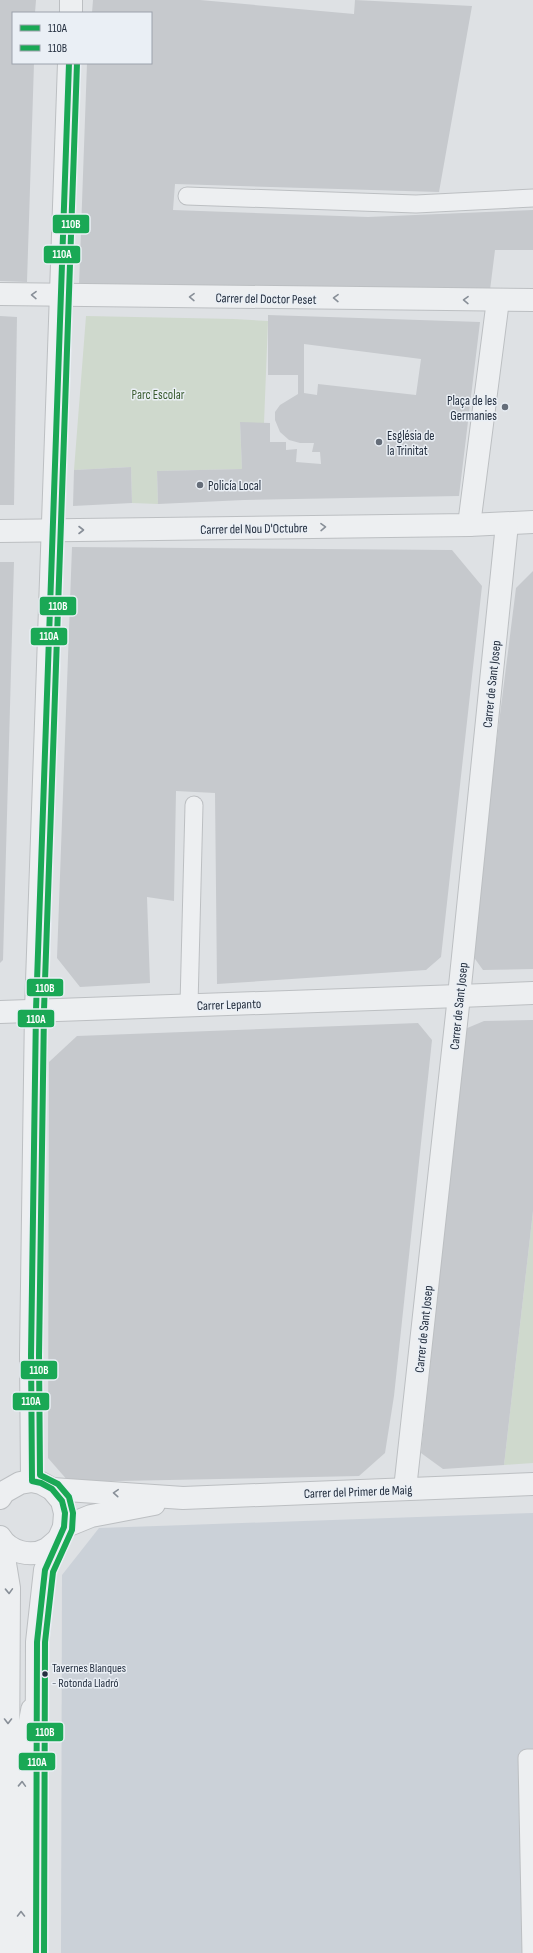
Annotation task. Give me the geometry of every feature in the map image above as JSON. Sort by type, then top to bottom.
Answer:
[{"type":"street","points":[[71,0],[71,12]]},
{"type":"street","points":[[32,1481],[31,1355],[36,1010],[59,296],[69,64]]},
{"type":"street","name":"Carrer del Doctor Peset","points":[[0,294],[59,296],[533,300]]},
{"type":"street","points":[[469,525],[498,300]]},
{"type":"street","name":"Carrer del Nou D'Octubre","points":[[0,531],[469,525],[533,522]]},
{"type":"street","name":"Carrer de Sant Josep","points":[[405,1489],[459,996],[507,524]]},
{"type":"street","name":"Carrer Lepanto","points":[[0,1012],[533,993]]},
{"type":"street","points":[[0,1498],[4,1492],[14,1485],[32,1481],[41,1483],[52,1489],[62,1501],[66,1513],[62,1533],[45,1570],[37,1642],[36,1953]]},
{"type":"street","name":"Carrer del Primer de Maig","points":[[52,1489],[183,1498],[533,1484]]},
{"type":"street","name":"Carrer del Primer de Maig","points":[[1,1538],[12,1548],[23,1552],[35,1553],[46,1549],[62,1533],[91,1516],[183,1498]]},
{"type":"street","points":[[1,1538],[9,1588],[7,1953]]},
{"type":"lane","points":[[187,196],[416,204],[533,198]]},
{"type":"lane","points":[[189,1005],[194,805]]},
{"type":"lane","points":[[20,1953],[24,1739],[37,1672]]},
{"type":"lane","points":[[531,1953],[527,1758],[533,1758]]},
{"type":"shaded area","points":[[533,1513],[533,1953],[61,1953],[62,1575],[99,1528]]},
{"type":"green space","name":"Parc Escolar","points":[[86,316],[268,321],[264,423],[240,423],[242,469],[157,471],[158,504],[132,503],[131,467],[74,470]]},
{"type":"green space","points":[[533,1211],[533,1463],[504,1465]]},
{"type":"building","points":[[0,0],[36,0],[35,12],[12,12],[12,64],[34,64],[27,282],[0,281]]},
{"type":"building","points":[[93,0],[200,0],[354,14],[355,0],[472,6],[439,192],[175,184],[173,210],[368,217],[533,210],[533,250],[495,250],[490,290],[79,287],[87,64],[152,64],[152,12],[92,12]]},
{"type":"building","points":[[268,315],[480,322],[459,496],[244,500],[158,504],[157,471],[242,469],[240,422],[270,423],[270,442],[286,442],[286,450],[297,449],[296,462],[321,464],[320,452],[312,452],[314,443],[300,443],[289,440],[280,432],[275,420],[275,412],[280,405],[298,394],[298,375],[268,375]],"holes":[[[304,344],[421,359],[416,395],[318,384],[317,395],[304,393]]]},
{"type":"building","points":[[0,316],[17,317],[14,505],[0,505]]},
{"type":"building","points":[[131,467],[132,503],[73,506],[74,470]]},
{"type":"building","points":[[72,547],[452,550],[482,586],[441,957],[426,970],[217,984],[215,793],[176,791],[174,901],[147,897],[150,983],[80,987],[57,958]]},
{"type":"building","points":[[0,562],[14,562],[3,960],[0,963]]},
{"type":"building","points":[[533,571],[533,969],[483,970],[470,952],[516,588]]},
{"type":"building","points":[[533,1020],[533,1211],[504,1465],[443,1469],[421,1453],[465,1029],[484,1021]]},
{"type":"building","points":[[418,1023],[432,1040],[394,1396],[385,1453],[359,1476],[69,1482],[48,1458],[49,1062],[77,1036]]},
{"type":"transit line","name":"110A","points":[[36,1953],[37,1642],[45,1570],[64,1527],[65,1513],[62,1501],[52,1489],[41,1483],[32,1481],[31,1355],[36,1010],[69,64]]},
{"type":"transit line","name":"110B","points":[[44,1953],[45,1642],[53,1572],[72,1530],[73,1513],[69,1497],[58,1484],[40,1475],[39,1355],[44,1010],[77,64]]},
{"type":"place","name":"Plaça de les Germanies","points":[[505,407]]},
{"type":"place","name":"Església de la Trinitat","points":[[379,442]]},
{"type":"place","name":"Policía Local","points":[[200,485]]},
{"type":"place","name":"Tavernes Blanques - Rotonda Lladró","points":[[45,1674]]}]
